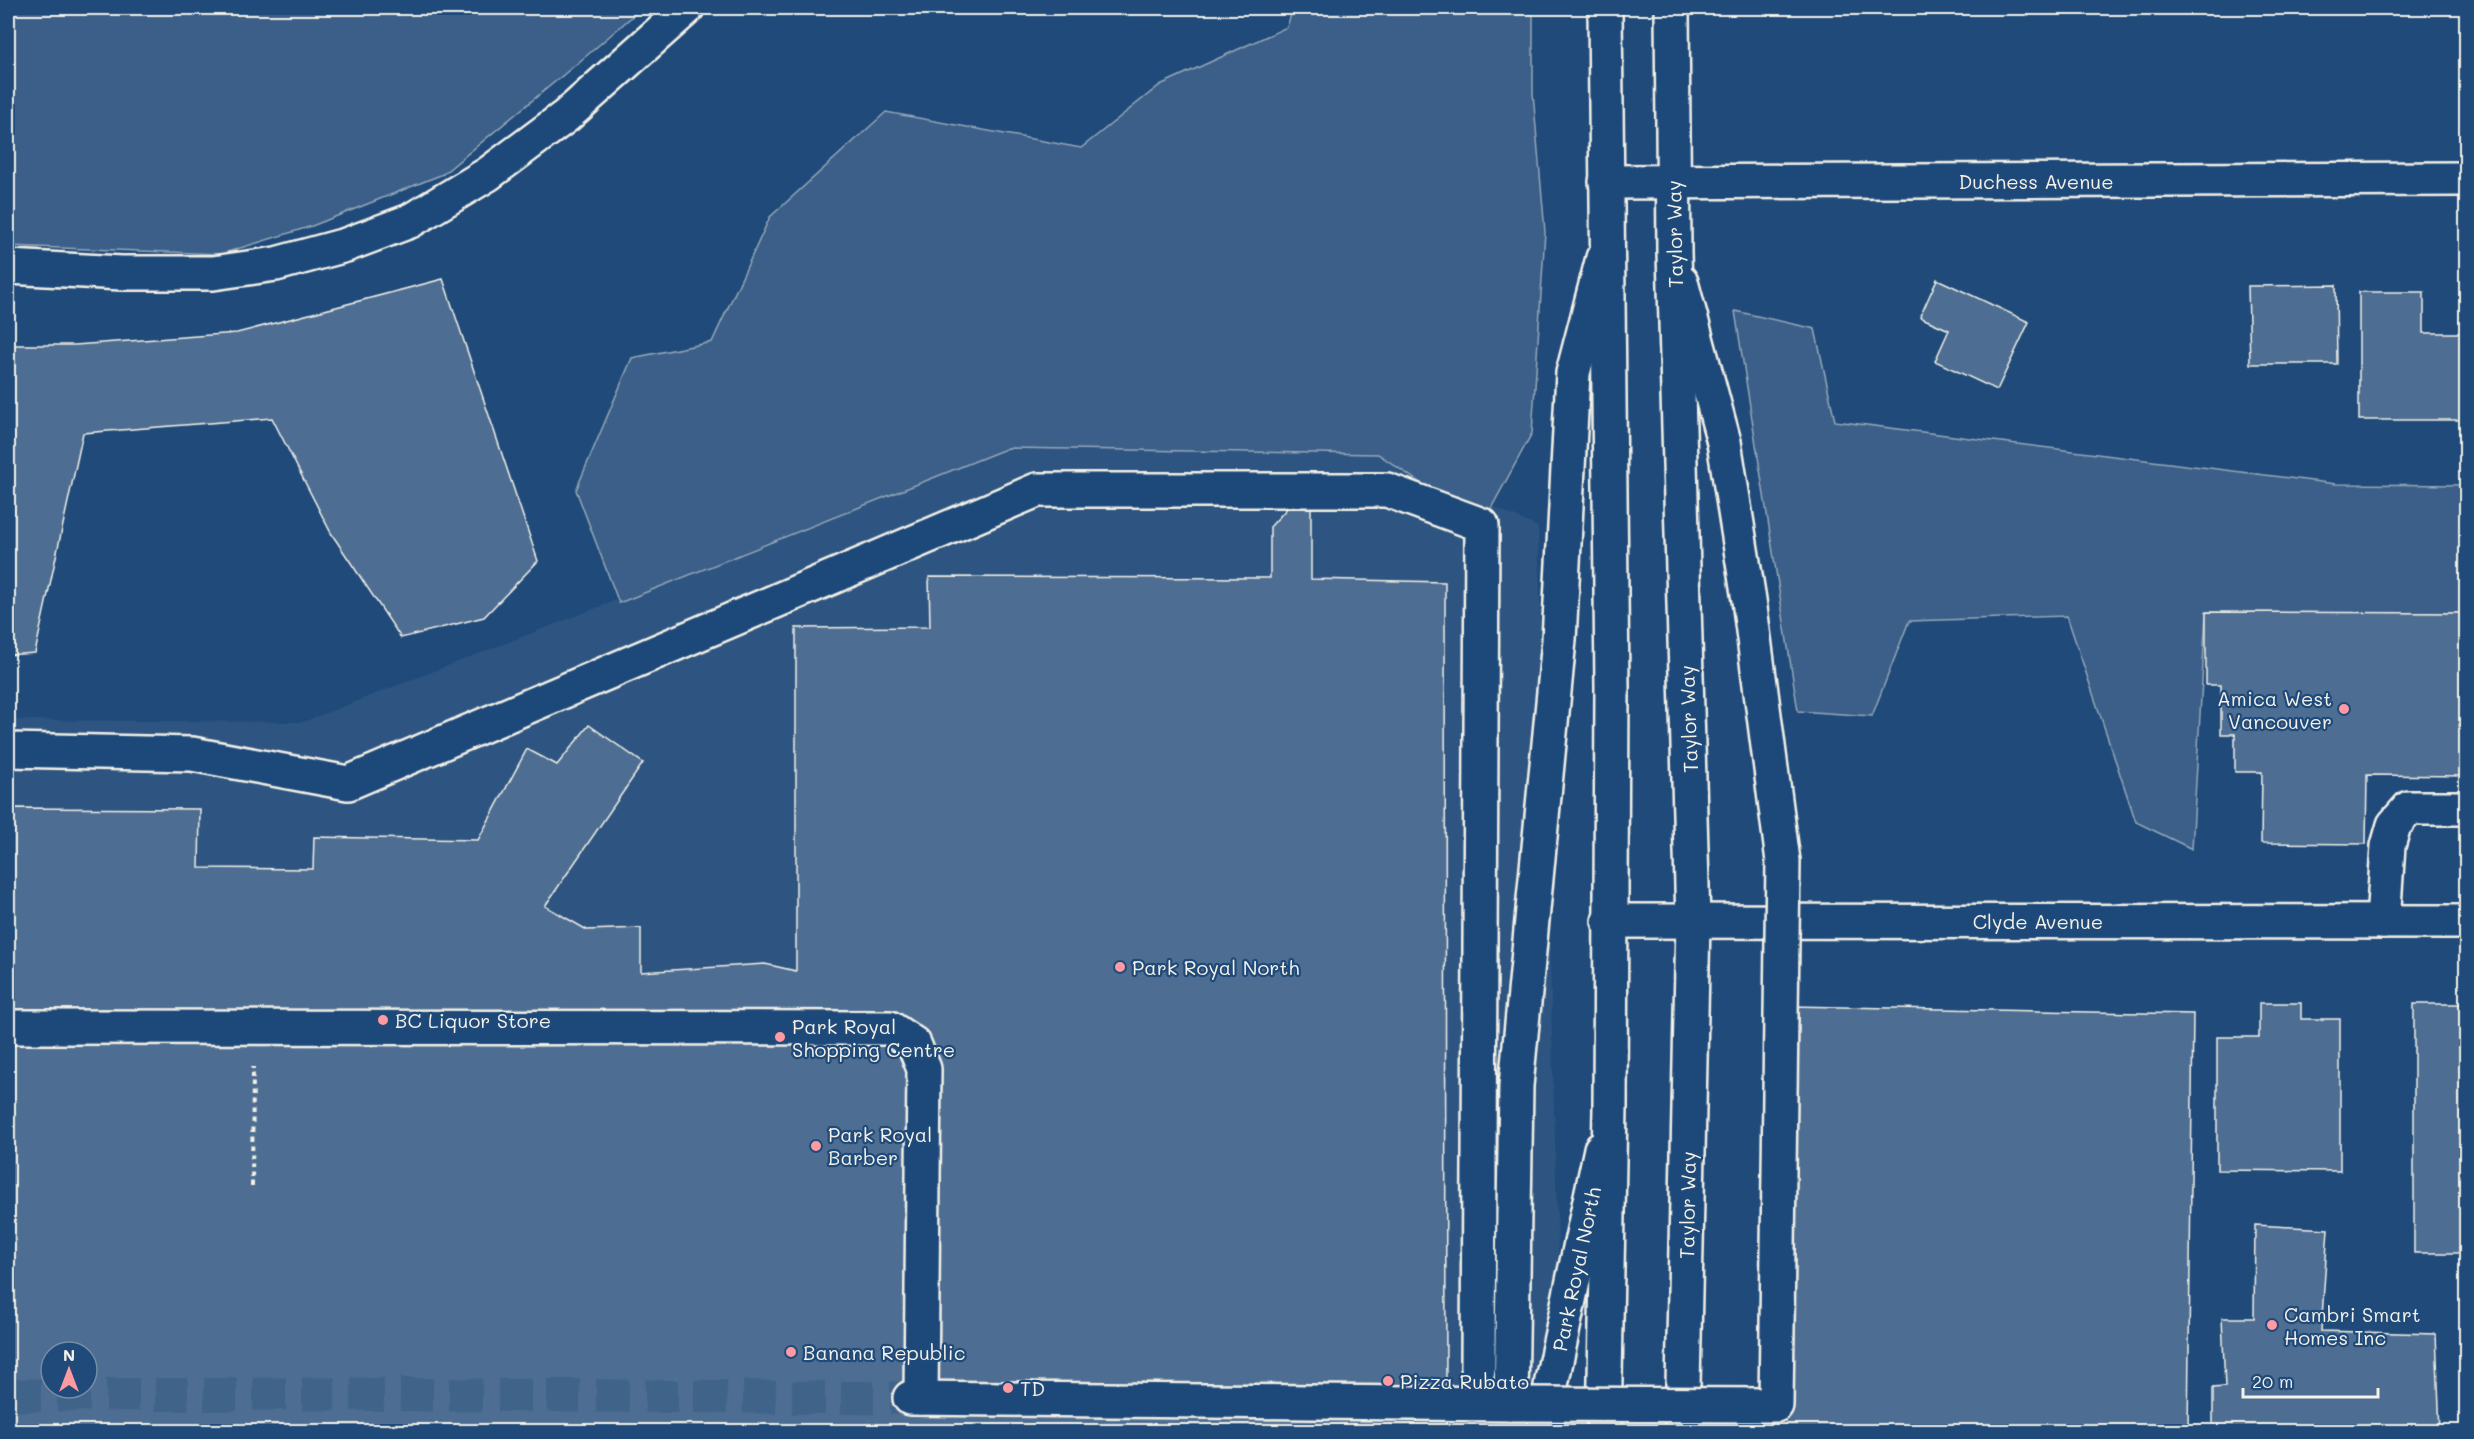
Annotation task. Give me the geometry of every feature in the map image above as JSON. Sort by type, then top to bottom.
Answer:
[{"type":"main road","points":[[8,267],[122,273],[213,273],[276,264],[346,245],[410,221],[488,174],[566,116],[687,8]]},
{"type":"main road","points":[[1604,1431],[1610,1107],[1612,635],[1605,8]]},
{"type":"main road","name":"Taylor Way","points":[[1672,8],[1672,183],[1693,921],[1682,1431]]},
{"type":"main road","name":"Duchess Avenue","points":[[1606,182],[2466,179]]},
{"type":"main road","points":[[1511,1404],[1516,1086],[1560,640],[1573,373],[1608,237]]},
{"type":"main road","points":[[8,1027],[890,1028],[914,1044],[924,1069],[916,1398],[1776,1405],[1783,861],[1749,600],[1724,442],[1674,252]]},
{"type":"main road","points":[[8,750],[192,754],[348,783],[1037,490],[1388,490],[1482,525],[1478,1370]]},
{"type":"main road","points":[[2383,922],[2388,846],[2394,825],[2409,808],[2466,808]]},
{"type":"main road","name":"Clyde Avenue","points":[[1609,921],[2466,922]]},
{"type":"main road","name":"Park Royal North","points":[[1544,1431],[1552,1380],[1610,1107]]},
{"type":"path","points":[[252,1186],[253,1027]]},
{"type":"shaded area","points":[[8,8],[642,8],[443,174],[312,226],[221,254],[8,246]]},
{"type":"shaded area","points":[[1293,8],[1533,8],[1533,93],[1545,232],[1532,433],[1482,525],[1378,454],[1008,448],[619,603],[576,490],[632,358],[712,342],[770,217],[886,112],[1081,148],[1160,85],[1287,27]]},
{"type":"shaded area","points":[[1735,311],[1815,329],[1835,421],[2336,484],[2466,485],[2466,613],[2206,613],[2192,849],[2136,822],[2067,616],[1909,621],[1872,716],[1798,711]]},
{"type":"shaded area","name":"Park Royal Shopping Centre","points":[[1007,448],[1378,454],[1538,527],[1563,1431],[8,1432],[8,720],[303,722]]},
{"type":"building","points":[[443,279],[538,561],[484,617],[401,638],[331,533],[272,418],[83,433],[35,653],[8,655],[8,345],[75,345],[237,333]]},
{"type":"building","points":[[1937,279],[2029,322],[1997,390],[1935,361],[1949,330],[1920,317]]},
{"type":"building","points":[[2336,285],[2337,364],[2250,364],[2248,286]]},
{"type":"building","points":[[2359,292],[2424,292],[2424,333],[2466,333],[2466,420],[2359,420]]},
{"type":"building","name":"Park Royal Shopping Centre","points":[[1290,505],[1311,506],[1311,579],[1445,582],[1446,1432],[8,1432],[8,808],[200,809],[199,868],[313,869],[314,837],[478,840],[527,749],[557,765],[589,725],[643,763],[545,906],[587,930],[641,928],[641,972],[765,964],[796,971],[796,628],[930,627],[929,577],[1270,578],[1270,527]]},
{"type":"building","name":"Amica West Vancouver","points":[[2206,612],[2466,613],[2466,776],[2367,775],[2366,844],[2261,843],[2262,772],[2235,772],[2235,734],[2221,734],[2221,685],[2206,685]]},
{"type":"building","points":[[2259,1003],[2301,1003],[2301,1019],[2340,1019],[2340,1171],[2217,1170],[2217,1037],[2259,1037]]},
{"type":"building","points":[[2414,1004],[2466,1004],[2466,1253],[2414,1253]]},
{"type":"building","points":[[1791,1006],[2193,1014],[2188,1432],[1786,1432]]},
{"type":"building","name":"Cambri Smart Homes Inc","points":[[2255,1225],[2328,1229],[2321,1331],[2436,1334],[2440,1432],[2213,1432],[2213,1388],[2225,1387],[2222,1318],[2254,1318]]},
{"type":"tunnel","points":[[8,1395],[323,1394],[910,1398]]},
{"type":"place","name":"Amica West Vancouver","points":[[2344,709]]},
{"type":"place","name":"Park Royal North","points":[[1120,967]]},
{"type":"place","name":"BC Liquor Store","points":[[383,1020]]},
{"type":"place","name":"Park Royal Shopping Centre","points":[[780,1037]]},
{"type":"place","name":"Park Royal Barber","points":[[816,1146]]},
{"type":"place","name":"Cambri Smart Homes Inc","points":[[2272,1325]]},
{"type":"place","name":"Banana Republic","points":[[791,1352]]},
{"type":"place","name":"Pizza Rubato","points":[[1388,1381]]},
{"type":"place","name":"TD","points":[[1008,1388]]}]
